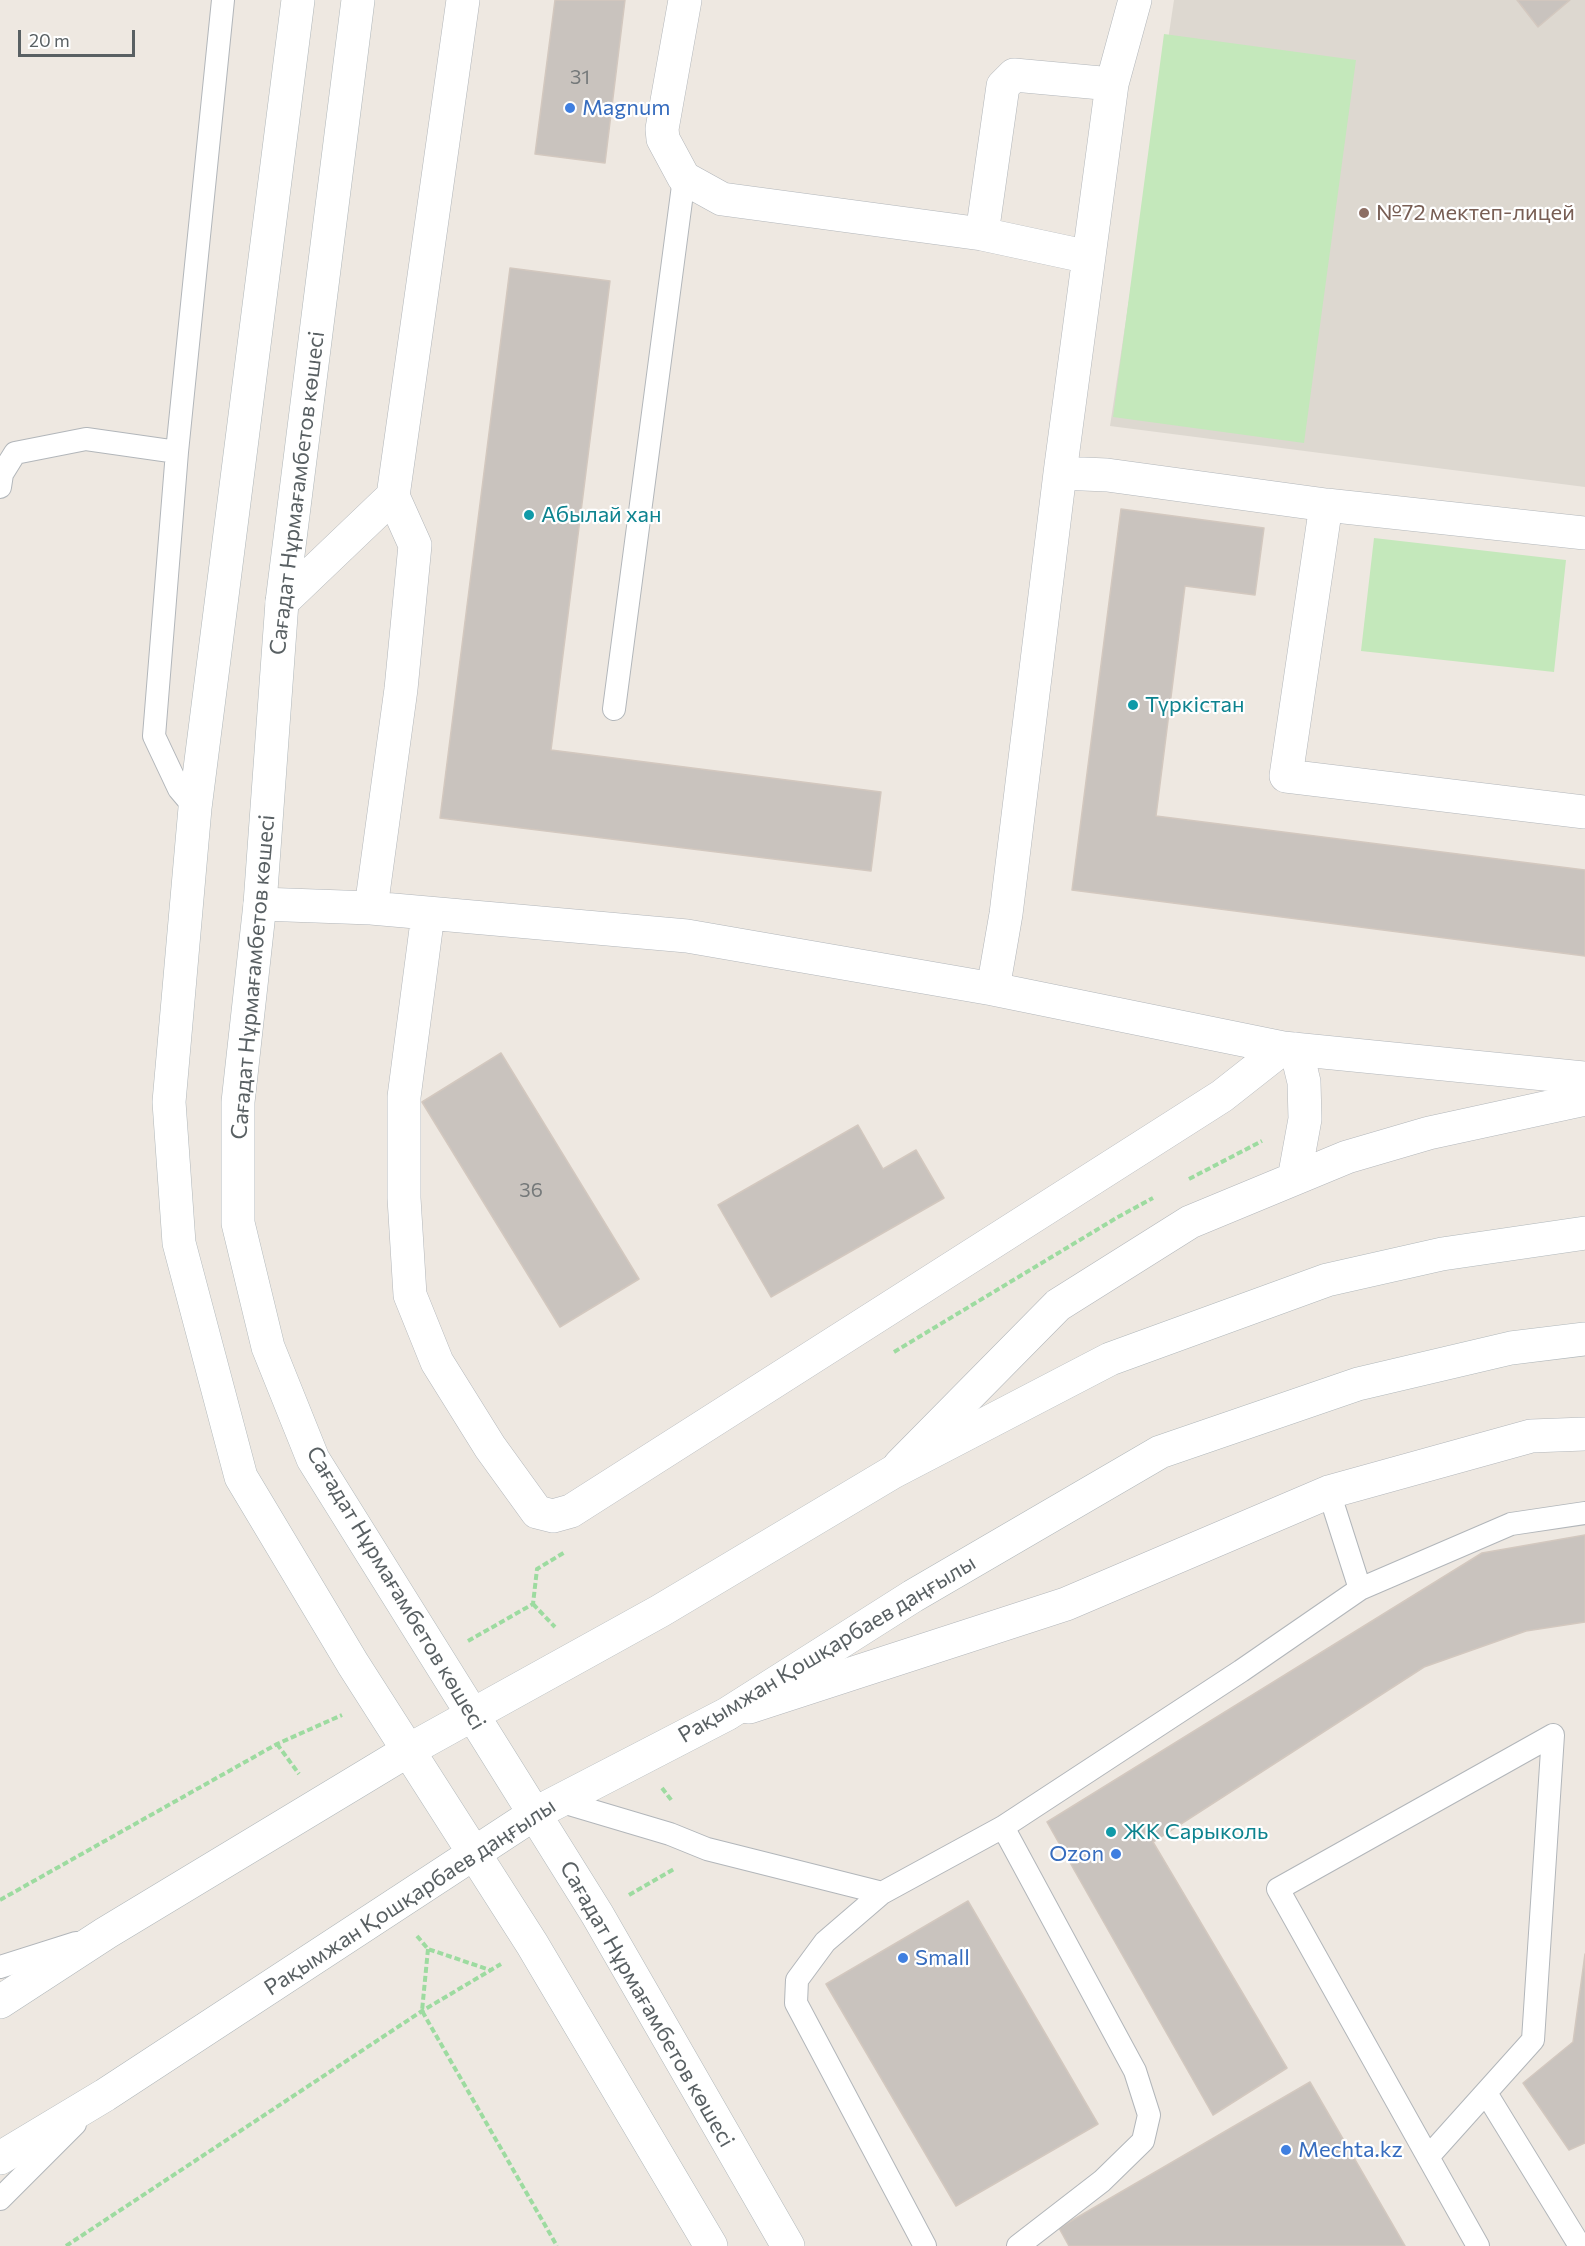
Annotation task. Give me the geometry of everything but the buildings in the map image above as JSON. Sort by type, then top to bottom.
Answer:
[{"type":"street","points":[[298,0],[195,808],[169,1102],[179,1244],[241,1477],[474,1852],[711,2246]]},
{"type":"street","name":"Сағадат Нұрмағамбетов көшесі","points":[[358,0],[282,602],[260,904],[238,1102],[238,1223],[268,1347],[313,1459],[473,1715],[547,1807],[597,1914],[788,2246]]},
{"type":"street","points":[[371,908],[401,689],[415,545],[393,496],[463,0]]},
{"type":"street","points":[[685,0],[662,129],[663,139],[684,178],[722,199],[982,234],[1089,257]]},
{"type":"street","points":[[993,989],[1006,914],[1060,473],[1112,84],[1135,0]]},
{"type":"street","points":[[982,234],[1003,86],[1014,75],[1112,84]]},
{"type":"street","points":[[1060,473],[1107,475],[1326,505],[1585,533]]},
{"type":"street","points":[[282,602],[393,496]]},
{"type":"street","points":[[1326,505],[1286,776],[1585,812]]},
{"type":"street","points":[[260,904],[371,908],[687,936],[993,989],[1289,1048],[1585,1078]]},
{"type":"street","points":[[428,914],[404,1097],[404,1198],[410,1295],[437,1362],[490,1448],[537,1512],[553,1516],[571,1511],[1212,1102],[1289,1048]]},
{"type":"street","points":[[1289,1048],[1304,1082],[1305,1119],[1294,1179]]},
{"type":"street","points":[[893,1472],[1058,1305],[1190,1222],[1347,1157],[1429,1133],[1585,1099]]},
{"type":"street","points":[[0,2002],[106,1934],[410,1750],[660,1611],[893,1472],[1110,1359],[1327,1280],[1442,1254],[1585,1233]]},
{"type":"street","name":"Рақымжан Қошқарбаев даңғылы","points":[[0,2158],[105,2095],[474,1852],[547,1807],[727,1714],[913,1596],[1160,1452],[1358,1384],[1511,1348],[1585,1339]]},
{"type":"street","points":[[727,1714],[1066,1604],[1329,1492],[1531,1436],[1585,1434]]},
{"type":"lane","points":[[195,808],[178,789],[154,736],[177,452],[223,0]]},
{"type":"lane","points":[[614,709],[684,178]]},
{"type":"lane","points":[[0,487],[2,474],[15,453],[86,439],[177,452]]},
{"type":"lane","points":[[1329,1492],[1360,1589]]},
{"type":"lane","points":[[925,2246],[796,2003],[797,1980],[825,1941],[882,1893],[1003,1827],[1241,1671],[1360,1589],[1511,1524],[1585,1513]]},
{"type":"lane","points":[[1428,2157],[1533,2040],[1553,1735],[1278,1889],[1428,2157],[1478,2246]]},
{"type":"lane","points":[[547,1807],[670,1834],[707,1849],[882,1893]]},
{"type":"lane","points":[[1003,1827],[1135,2071],[1149,2115],[1143,2141],[1102,2181],[1018,2246]]},
{"type":"lane","points":[[0,1967],[106,1934]]},
{"type":"lane","points":[[1486,2093],[1580,2246]]},
{"type":"lane","points":[[0,2199],[105,2095]]},
{"type":"path","points":[[1180,1184],[1305,1119]]},
{"type":"path","points":[[886,1357],[1118,1217],[1159,1195]]},
{"type":"path","points":[[440,1660],[478,1634],[533,1604],[537,1569],[575,1546]]},
{"type":"path","points":[[0,1900],[277,1744],[379,1701]]},
{"type":"path","points":[[66,2246],[422,2011],[490,1971],[428,1949],[422,2011],[557,2246]]},
{"type":"shaded area","name":"№72 мектеп-лицей","points":[[1174,0],[1585,0],[1585,487],[1110,426]]},
{"type":"green space","points":[[1164,34],[1356,60],[1304,443],[1113,417]]},
{"type":"green space","points":[[1374,538],[1566,560],[1554,672],[1361,651]]},
{"type":"place","name":"Magnum","points":[[570,108]]},
{"type":"place","name":"№72 мектеп-лицей","points":[[1364,213]]},
{"type":"place","name":"Абылай хан","points":[[529,515]]},
{"type":"place","name":"Түркістан","points":[[1133,705]]},
{"type":"place","name":"ЖК Сарыколь","points":[[1111,1832]]},
{"type":"place","name":"Ozon","points":[[1116,1854]]},
{"type":"place","name":"Small","points":[[903,1958]]},
{"type":"place","name":"Mechta.kz","points":[[1286,2150]]}]
